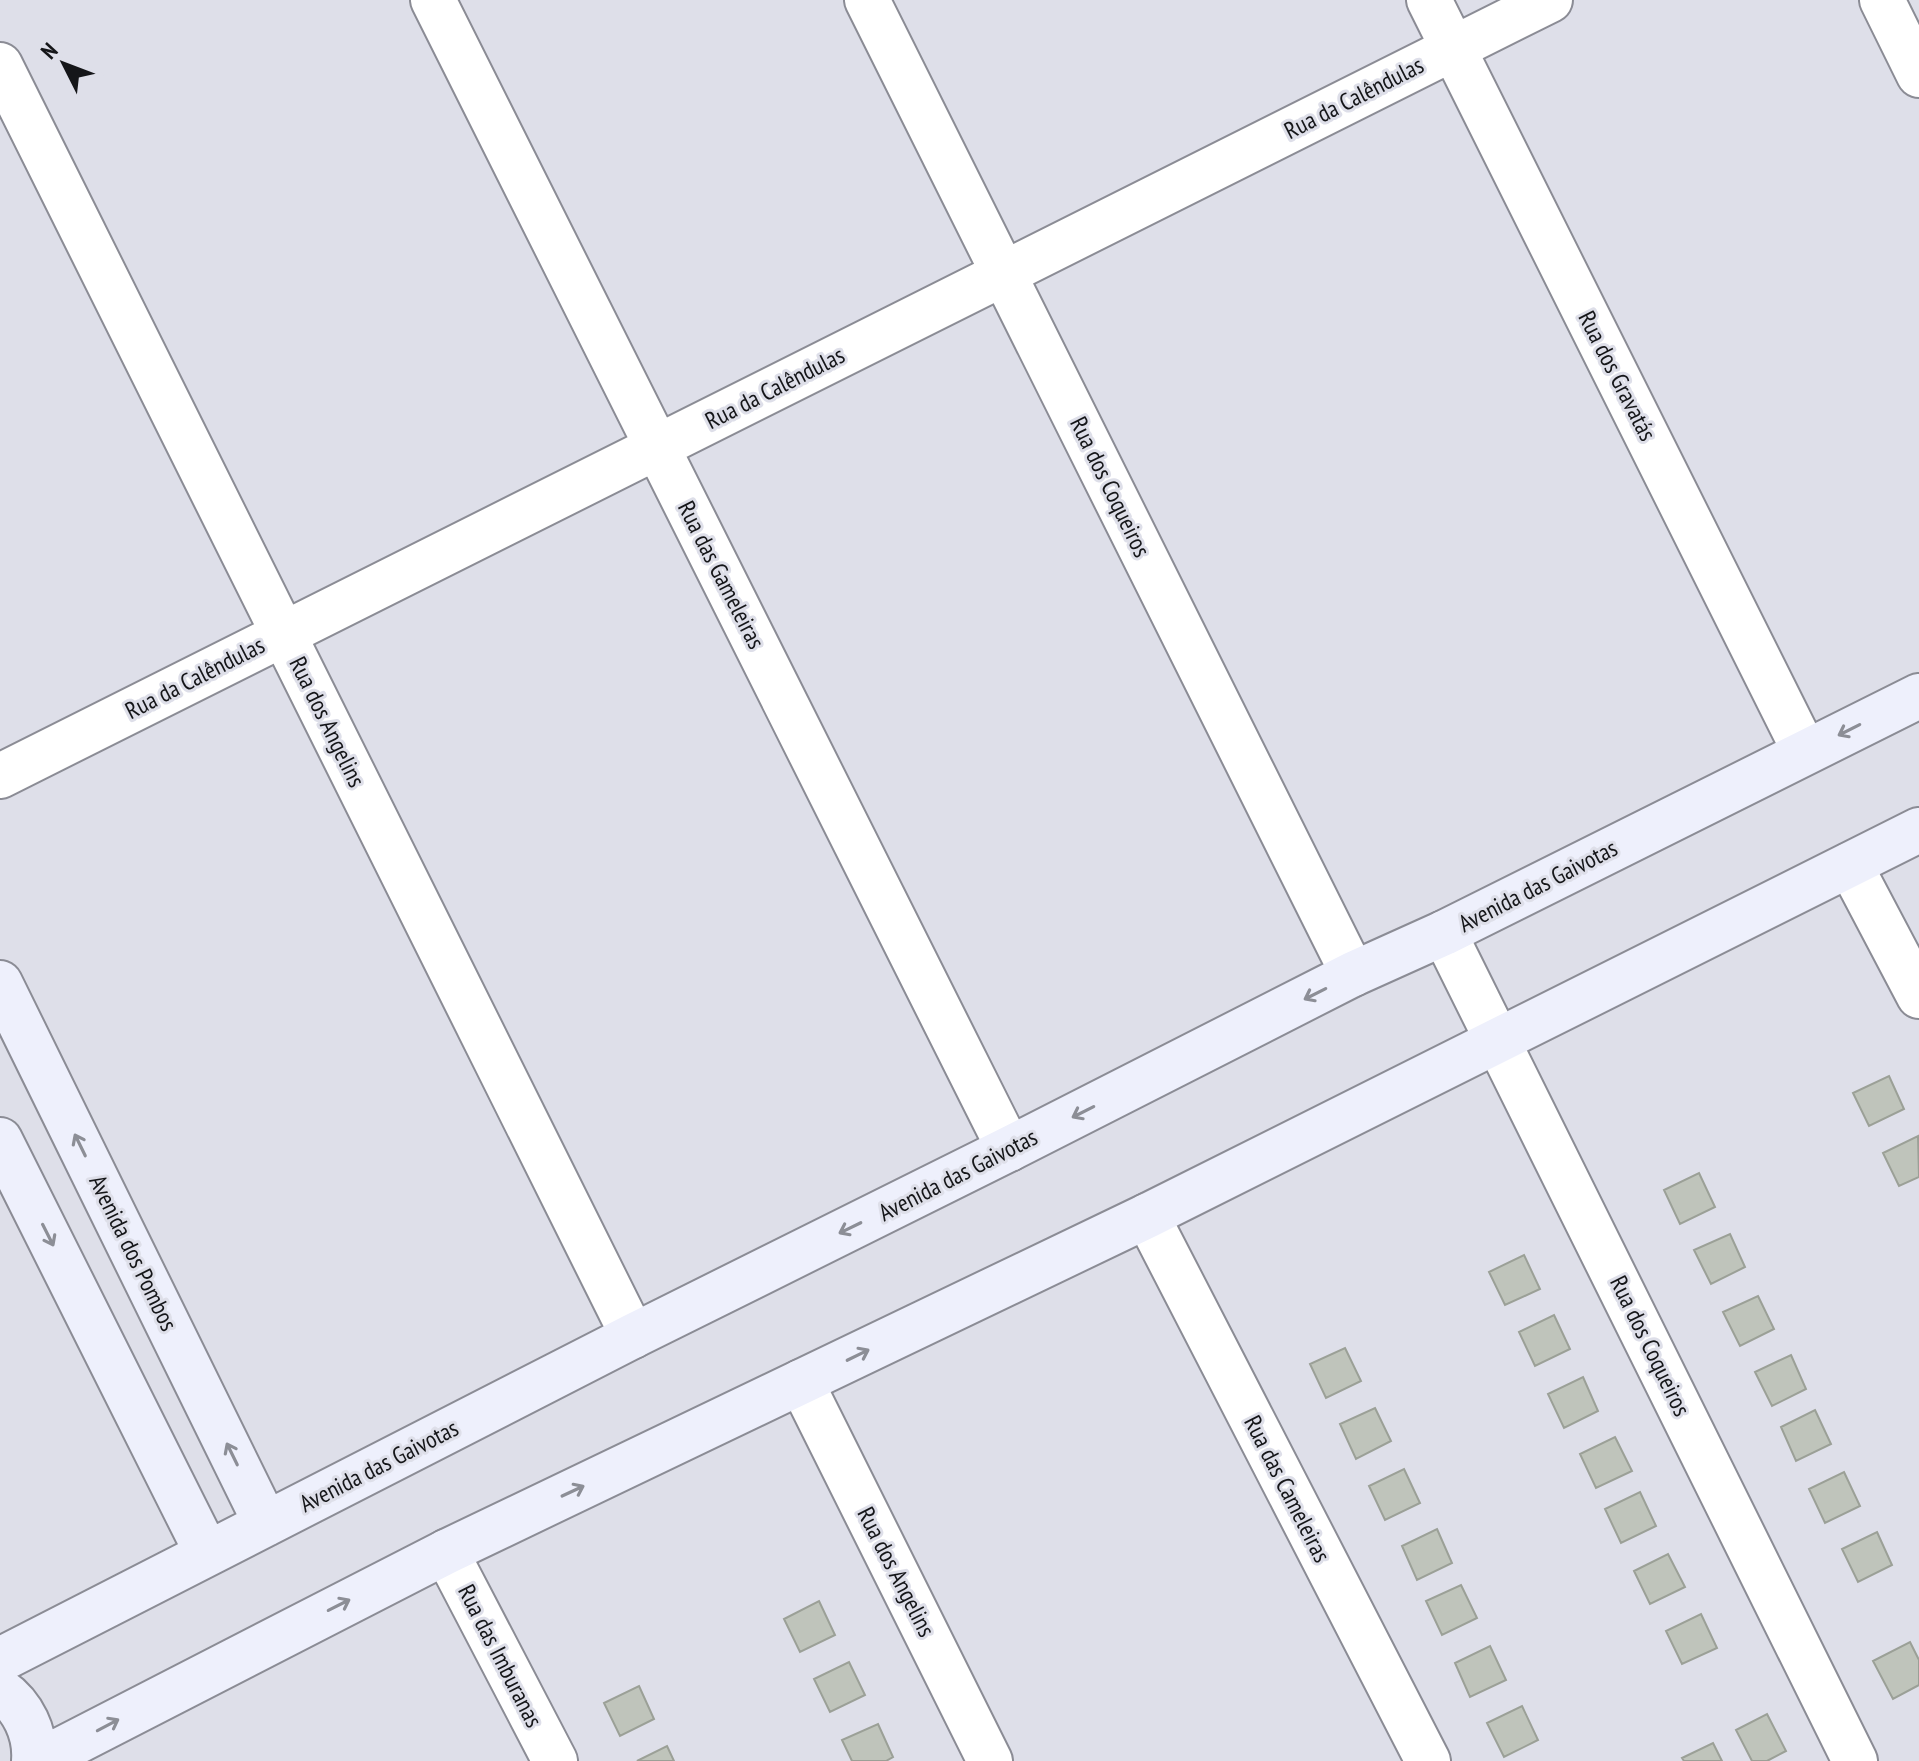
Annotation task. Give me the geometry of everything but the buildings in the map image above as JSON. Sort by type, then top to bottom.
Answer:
[{"type":"street","name":"Rua das Gameleiras","points":[[433,0],[1009,1149]]},
{"type":"street","name":"Rua dos Coqueiros","points":[[867,0],[1353,974]]},
{"type":"street","name":"Rua dos Gravatás","points":[[1429,0],[1805,752]]},
{"type":"street","name":"Rua da Calêndulas","points":[[0,776],[1550,0]]},
{"type":"street","points":[[1882,0],[1919,75]]},
{"type":"street","name":"Rua dos Angelins","points":[[0,65],[633,1336]]},
{"type":"street","name":"Avenida das Gaivotas","points":[[0,1660],[633,1336],[1353,974],[1444,933],[1919,696]]},
{"type":"street","points":[[0,1690],[22,1713],[31,1733],[37,1761],[446,1552],[1147,1216],[1919,830]]},
{"type":"street","points":[[1850,865],[1919,996]]},
{"type":"street","name":"Rua dos Coqueiros","points":[[1444,933],[1855,1761]]},
{"type":"street","name":"Avenida dos Pombos","points":[[0,983],[266,1524]]},
{"type":"street","points":[[0,1140],[207,1553]]},
{"type":"street","name":"Rua das Cameleiras","points":[[1147,1216],[1428,1761]]},
{"type":"street","name":"Rua dos Angelins","points":[[801,1382],[990,1761]]},
{"type":"street","name":"Rua das Imburanas","points":[[446,1552],[555,1761]]}]
